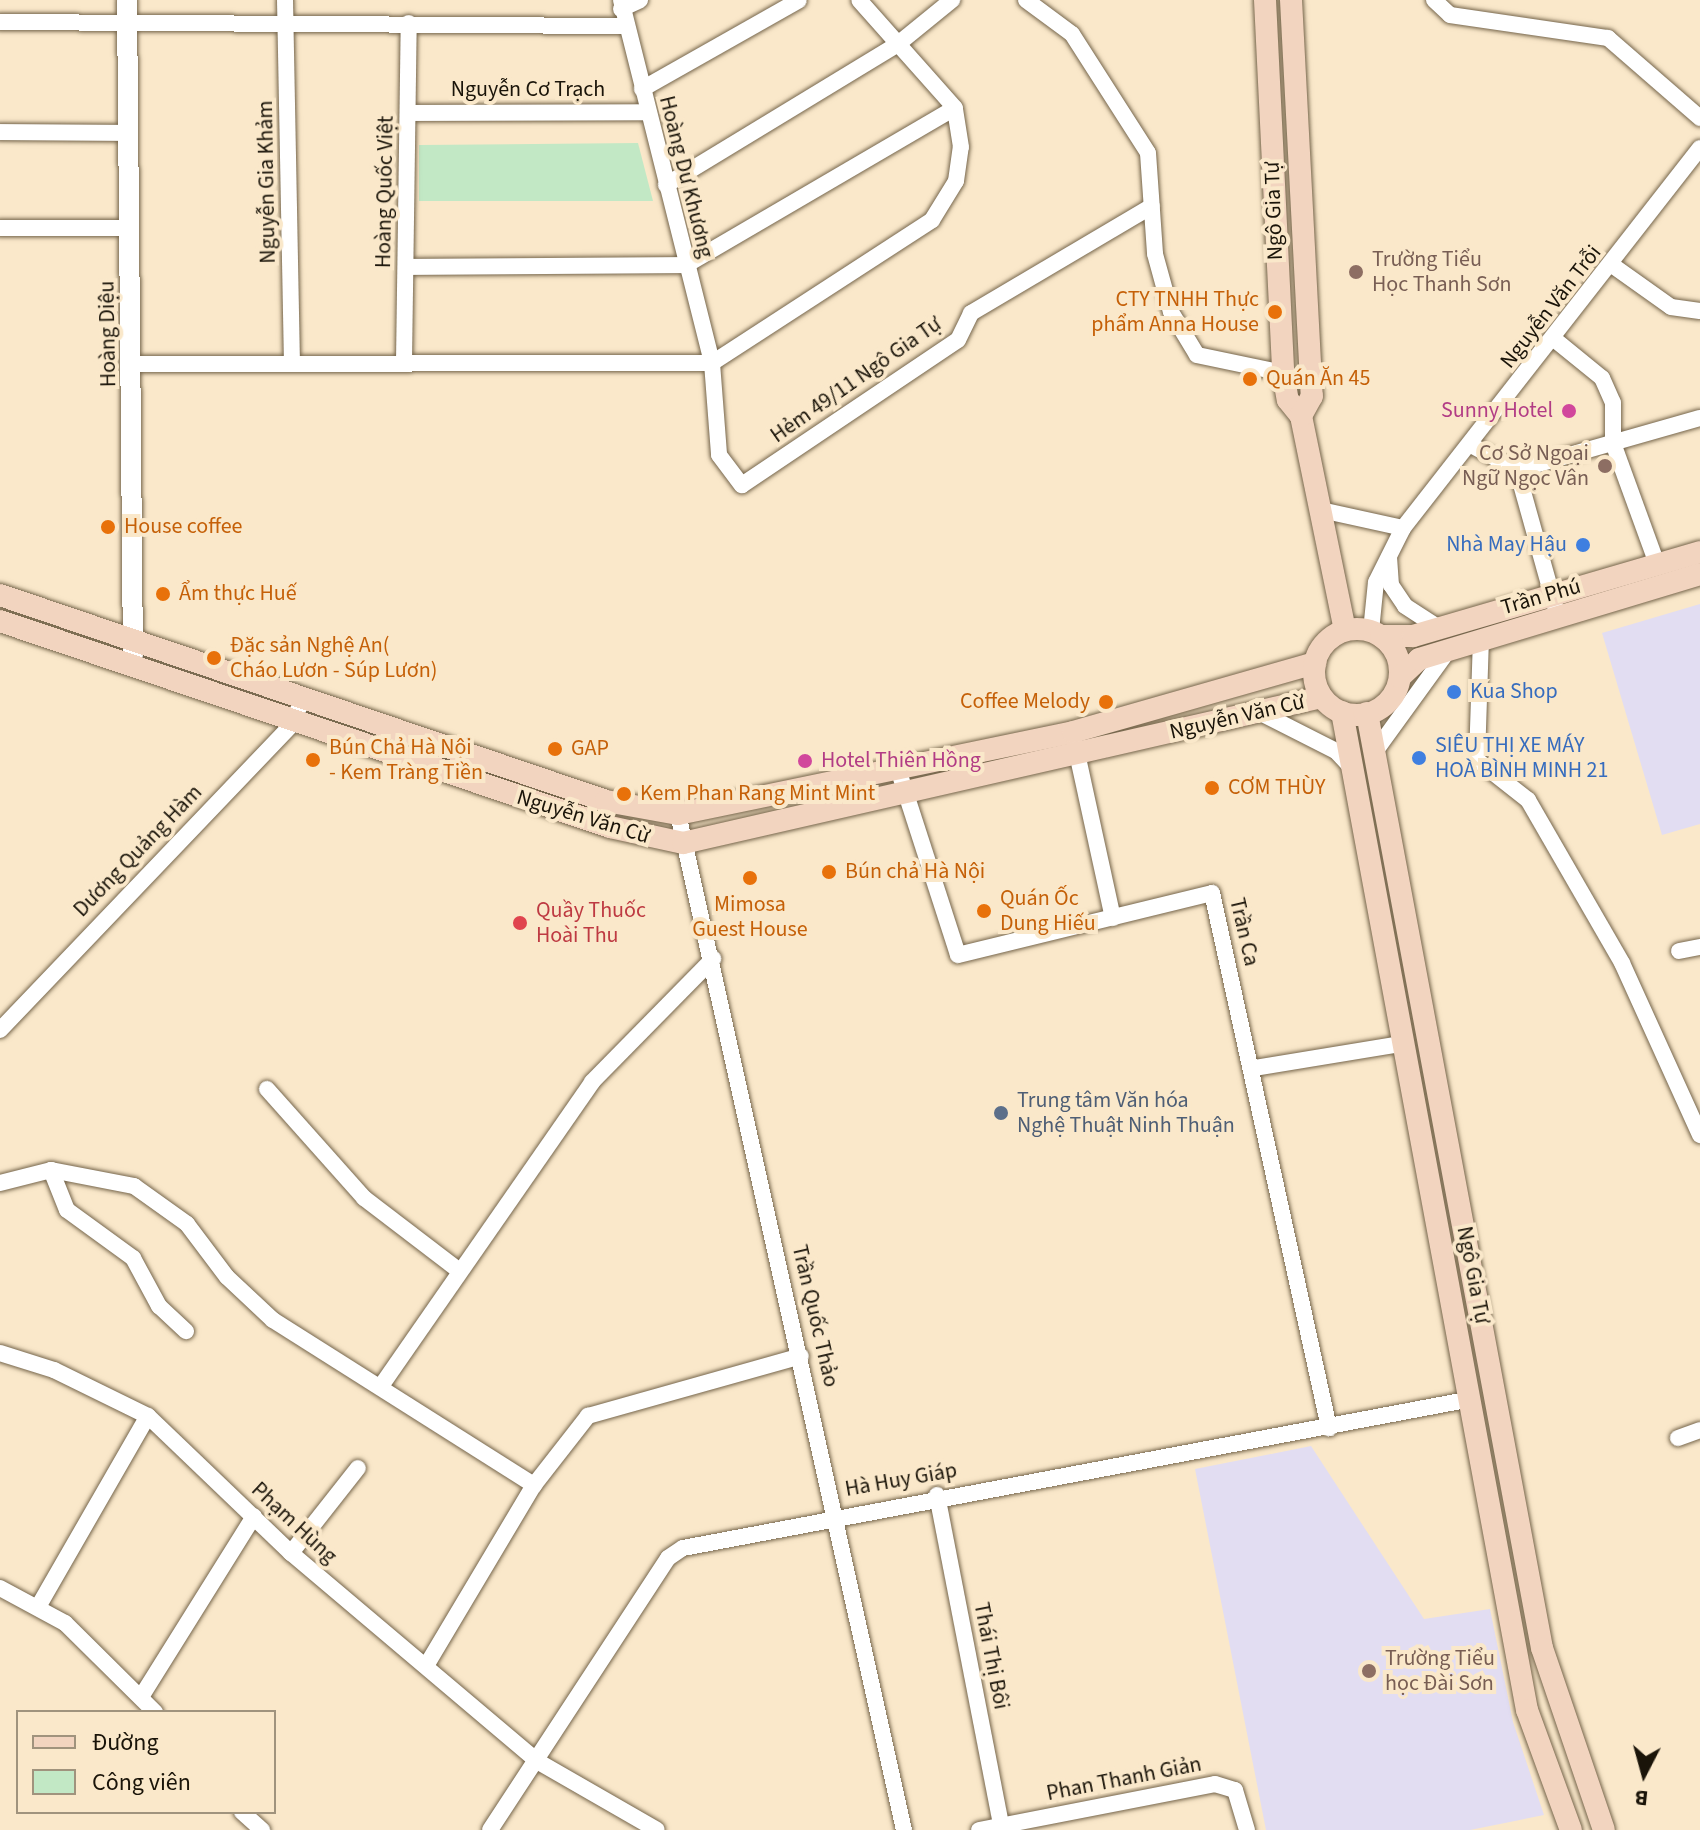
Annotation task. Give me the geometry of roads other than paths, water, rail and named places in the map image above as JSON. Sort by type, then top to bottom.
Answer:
[{"type":"main road","name":"Ngô Gia Tự","points":[[1265,0],[1283,373],[1288,400],[1301,416],[1345,630]]},
{"type":"main road","name":"Ngô Gia Tự","points":[[1291,0],[1312,396],[1301,416]]},
{"type":"main road","name":"Trần Phú","points":[[1400,677],[1419,659],[1481,638],[1555,604],[1657,564],[1700,552]]},
{"type":"main road","name":"Trần Phú","points":[[1376,633],[1439,628],[1700,574]]},
{"type":"main road","name":"Nguyễn Văn Cừ","points":[[0,595],[606,801],[678,814],[1073,732],[1315,663]]},
{"type":"main road","name":"Nguyễn Văn Cừ","points":[[0,621],[293,723],[622,831],[683,843],[904,796],[1322,697]]},
{"type":"main road","points":[[1345,630],[1376,633],[1396,653],[1400,677],[1389,700],[1367,713],[1342,712],[1322,697],[1315,663],[1325,642],[1345,630]]},
{"type":"main road","name":"Ngô Gia Tự","points":[[1342,712],[1506,1605],[1531,1724],[1571,1830]]},
{"type":"main road","name":"Ngô Gia Tự","points":[[1367,713],[1533,1599],[1559,1712],[1604,1830]]},
{"type":"main road","points":[[1384,945],[1408,940]]},
{"type":"main road","points":[[1401,1044],[1426,1040]]},
{"type":"main road","points":[[1438,1245],[1466,1240]]},
{"type":"main road","points":[[1466,1400],[1497,1394]]},
{"type":"main road","points":[[1506,1605],[1533,1599]]},
{"type":"street","name":"Hoàng Diệu","points":[[127,0],[133,364],[133,667]]},
{"type":"street","name":"Nguyễn Gia Khảm","points":[[285,0],[292,362]]},
{"type":"street","points":[[0,22],[409,23],[623,12],[640,0]]},
{"type":"street","points":[[642,89],[799,0]]},
{"type":"street","points":[[133,364],[712,363],[932,220],[956,181],[961,147],[955,108],[859,0]]},
{"type":"street","points":[[666,185],[898,44],[952,0]]},
{"type":"street","points":[[1026,0],[1072,34],[1127,110],[1148,153],[1155,254],[1171,312],[1197,355],[1283,373]]},
{"type":"street","points":[[1434,0],[1450,15],[1608,38],[1700,118]]},
{"type":"street","name":"Hoàng Dư Khương","points":[[623,12],[712,363],[719,455],[742,485]]},
{"type":"street","name":"Hoàng Quốc Việt","points":[[404,362],[409,23]]},
{"type":"street","points":[[406,267],[686,265],[955,108]]},
{"type":"street","name":"Nguyễn Cơ Trạch","points":[[408,113],[648,112]]},
{"type":"street","points":[[0,132],[129,133]]},
{"type":"street","name":"Nguyễn Văn Trỗi","points":[[1376,633],[1372,596],[1388,551],[1403,528],[1612,265],[1700,148]]},
{"type":"street","name":"Hẻm 49/11 Ngô Gia Tự","points":[[742,485],[958,340],[971,313],[1152,206]]},
{"type":"street","points":[[0,228],[131,228]]},
{"type":"street","points":[[1612,265],[1671,307],[1700,311]]},
{"type":"street","points":[[1554,339],[1602,378],[1613,403],[1613,443],[1657,564]]},
{"type":"street","points":[[1471,445],[1517,470],[1700,418]]},
{"type":"street","points":[[1517,470],[1555,604]]},
{"type":"street","points":[[1321,510],[1403,528]]},
{"type":"street","points":[[1388,551],[1391,585],[1405,606],[1439,628]]},
{"type":"street","points":[[1481,638],[1477,760],[1528,800],[1622,963],[1700,1135]]},
{"type":"street","points":[[1374,753],[1450,648]]},
{"type":"street","name":"Dương Quảng Hàm","points":[[0,1030],[293,723],[302,700]]},
{"type":"street","points":[[1259,712],[1336,751],[1353,768]]},
{"type":"street","points":[[1073,732],[1113,918]]},
{"type":"street","name":"Trần Ca","points":[[898,769],[904,796],[958,955],[1212,893],[1254,1068],[1329,1428]]},
{"type":"street","name":"Trần Quốc Thảo","points":[[678,814],[838,1514],[904,1830]]},
{"type":"street","points":[[1679,951],[1700,947]]},
{"type":"street","points":[[381,1386],[457,1269],[622,1045],[713,959]]},
{"type":"street","points":[[1254,1068],[1401,1044]]},
{"type":"street","points":[[267,1089],[364,1198],[457,1269]]},
{"type":"street","points":[[0,1183],[51,1170],[106,1177],[164,1203],[249,1302],[534,1485]]},
{"type":"street","points":[[51,1170],[67,1210],[133,1258],[159,1306],[186,1331]]},
{"type":"street","name":"Phạm Hùng","points":[[0,1353],[54,1370],[148,1416],[291,1553],[537,1761],[657,1830]]},
{"type":"street","points":[[426,1666],[534,1485],[588,1416],[801,1356]]},
{"type":"street","name":"Hà Huy Giáp","points":[[490,1830],[668,1558],[705,1539],[937,1495],[1329,1428],[1466,1400]]},
{"type":"street","points":[[38,1607],[148,1416]]},
{"type":"street","points":[[1678,1438],[1700,1430]]},
{"type":"street","points":[[291,1553],[358,1468]]},
{"type":"street","name":"Thái Thị Bôi","points":[[937,1495],[1001,1825]]},
{"type":"street","points":[[141,1697],[254,1516]]},
{"type":"street","points":[[0,1588],[38,1607],[153,1710]]},
{"type":"street","name":"Phan Thanh Giản","points":[[979,1830],[1215,1784],[1235,1790],[1247,1830]]},
{"type":"street","points":[[244,1814],[262,1830]]},
{"type":"place","name":"Trường Tiểu Học Thanh Sơn","points":[[1356,272]]},
{"type":"place","name":"CTY TNHH Thực phẩm Anna House","points":[[1275,312]]},
{"type":"place","name":"Quán Ăn 45","points":[[1250,379]]},
{"type":"place","name":"Sunny Hotel","points":[[1569,411]]},
{"type":"place","name":"Cơ Sở Ngoại Ngữ Ngọc Vân","points":[[1605,466]]},
{"type":"place","name":"House coffee","points":[[108,527]]},
{"type":"place","name":"Nhà May Hậu","points":[[1583,545]]},
{"type":"place","name":"Ẩm thực Huế","points":[[163,594]]},
{"type":"place","name":"Đặc sản Nghệ An( Cháo Lươn - Súp Lươn)","points":[[214,658]]},
{"type":"place","name":"Kua Shop","points":[[1454,692]]},
{"type":"place","name":"Coffee Melody","points":[[1106,702]]},
{"type":"place","name":"GAP","points":[[555,749]]},
{"type":"place","name":"SIÊU THỊ XE MÁY HOÀ BÌNH MINH 21","points":[[1419,758]]},
{"type":"place","name":"Bún Chả Hà Nội - Kem Tràng Tiền","points":[[313,760]]},
{"type":"place","name":"Hotel Thiên Hồng","points":[[805,761]]},
{"type":"place","name":"CƠM THÙY","points":[[1212,788]]},
{"type":"place","name":"Kem Phan Rang Mint Mint","points":[[624,794]]},
{"type":"place","name":"Bún chả Hà Nội","points":[[829,872]]},
{"type":"place","name":"Mimosa Guest House","points":[[750,878]]},
{"type":"place","name":"Quán Ốc Dung Hiếu","points":[[984,911]]},
{"type":"place","name":"Quầy Thuốc Hoài Thu","points":[[520,923]]},
{"type":"place","name":"Trung tâm Văn hóa Nghệ Thuật Ninh Thuận","points":[[1001,1113]]},
{"type":"place","name":"Trường Tiểu học Đài Sơn","points":[[1369,1671]]}]
